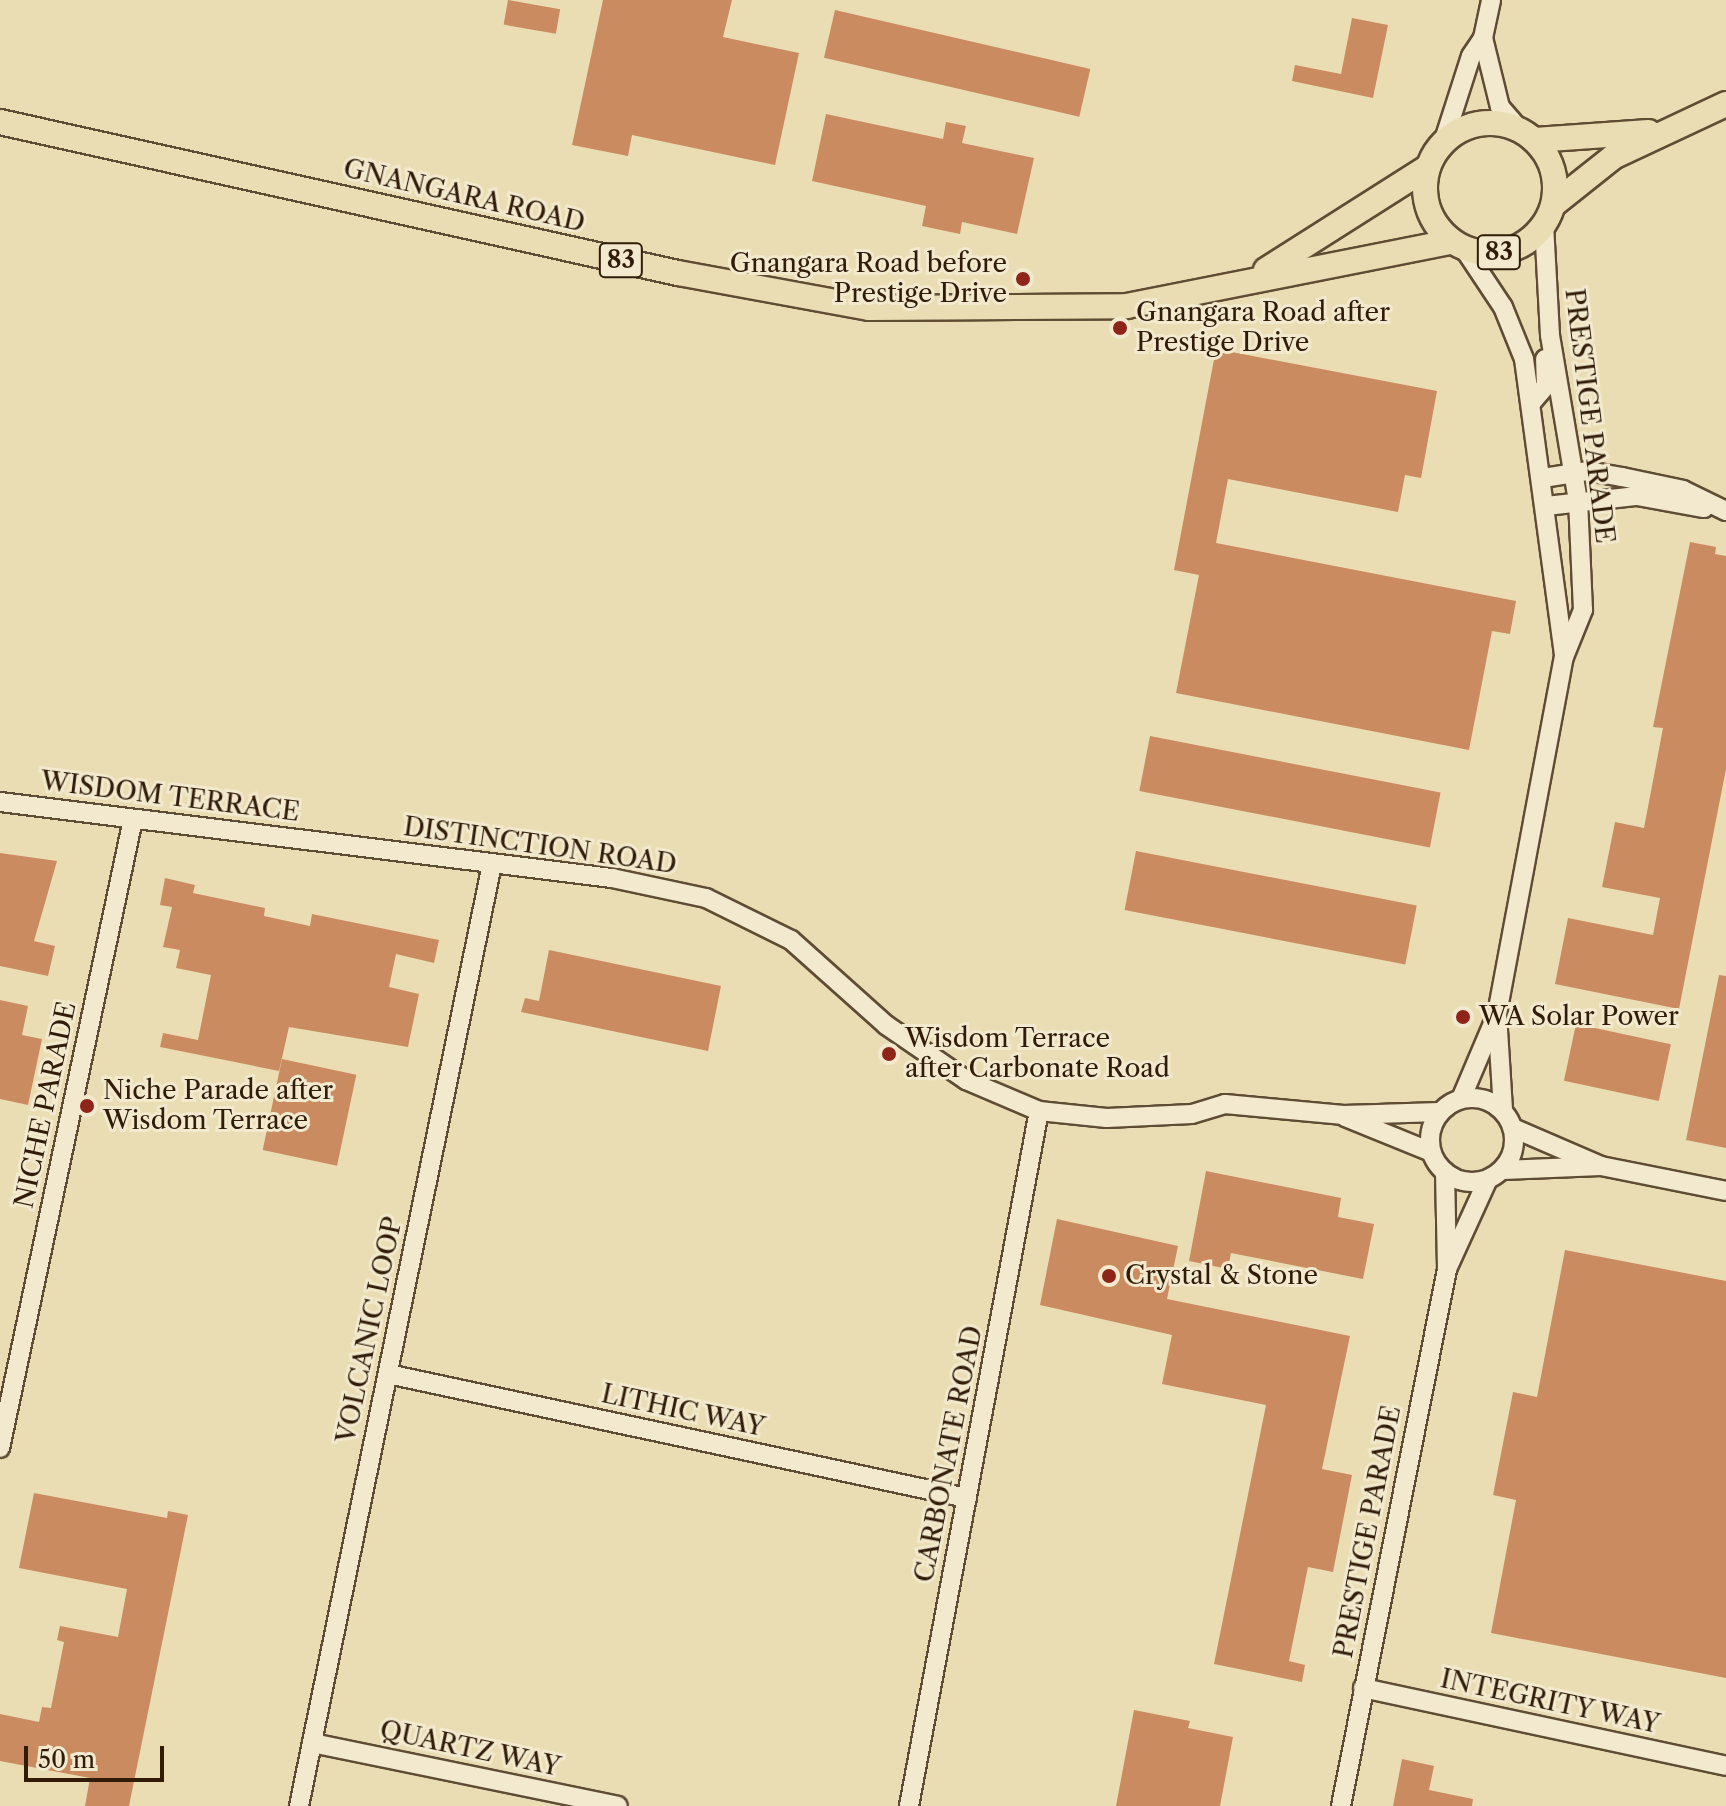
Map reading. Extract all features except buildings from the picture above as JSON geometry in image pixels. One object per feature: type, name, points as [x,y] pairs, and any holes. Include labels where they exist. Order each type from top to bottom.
[{"type":"main road","name":"GNANGARA ROAD","points":[[0,122],[678,273],[869,308],[1127,306],[1251,280],[1457,244],[1478,253],[1507,252],[1528,242],[1549,215],[1613,157],[1659,132],[1726,104]]},
{"type":"main road","name":"GNANGARA ROAD","points":[[1251,280],[1427,168],[1444,140],[1480,123],[1528,135],[1659,132]]},
{"type":"main road","points":[[1528,135],[1549,159],[1549,215]]},
{"type":"main road","name":"83","points":[[1427,168],[1424,195],[1433,221],[1457,244]]},
{"type":"street","points":[[1444,140],[1471,56],[1483,38],[1491,0]]},
{"type":"street","points":[[1483,38],[1500,107],[1528,135]]},
{"type":"street","name":"PRESTIGE PARADE","points":[[1461,1099],[1497,1014],[1564,657],[1583,610],[1578,501],[1549,320],[1549,215]]},
{"type":"street","name":"PRESTIGE PARADE","points":[[1457,244],[1503,307],[1524,359],[1543,478],[1564,657]]},
{"type":"street","points":[[1531,403],[1546,386],[1549,320]]},
{"type":"street","points":[[1543,478],[1588,471],[1683,490],[1726,511]]},
{"type":"street","points":[[1546,506],[1637,496],[1726,511]]},
{"type":"street","name":"WISDOM TERRACE","points":[[0,802],[334,843]]},
{"type":"street","name":"NICHE PARADE","points":[[0,1448],[133,819]]},
{"type":"street","name":"DISTINCTION ROAD","points":[[334,843],[612,878],[706,898],[791,940],[886,1025],[966,1080],[1039,1111],[1107,1118],[1251,1104],[1343,1115],[1440,1112]]},
{"type":"street","name":"VOLCANIC LOOP","points":[[299,1806],[492,864]]},
{"type":"street","name":"PRESTIGE PARADE","points":[[1497,1014],[1503,1110]]},
{"type":"street","points":[[1495,1174],[1514,1150],[1513,1128],[1503,1110],[1476,1097],[1461,1099],[1440,1112],[1429,1138],[1431,1152],[1445,1172],[1465,1182],[1495,1174],[1601,1166]]},
{"type":"street","name":"CARBONATE ROAD","points":[[909,1806],[1039,1111]]},
{"type":"street","name":"DISTINCTION ROAD","points":[[1343,1115],[1386,1138],[1431,1152]]},
{"type":"street","points":[[1513,1128],[1601,1166],[1726,1191]]},
{"type":"street","name":"PRESTIGE PARADE","points":[[1341,1806],[1447,1269],[1445,1172]]},
{"type":"street","name":"PRESTIGE PARADE","points":[[1447,1269],[1495,1174]]},
{"type":"street","name":"LITHIC WAY","points":[[388,1374],[967,1498]]},
{"type":"street","name":"INTEGRITY WAY","points":[[1363,1688],[1726,1766]]},
{"type":"street","name":"QUARTZ WAY","points":[[312,1743],[618,1806]]},
{"type":"place","name":"Gnangara Road before Prestige Drive","points":[[1023,279]]},
{"type":"place","name":"Gnangara Road after Prestige Drive","points":[[1120,328]]},
{"type":"place","name":"WA Solar Power","points":[[1463,1017]]},
{"type":"place","name":"Wisdom Terrace after Carbonate Road","points":[[889,1054]]},
{"type":"place","name":"Niche Parade after Wisdom Terrace","points":[[87,1106]]},
{"type":"place","name":"Crystal & Stone","points":[[1109,1276]]}]
